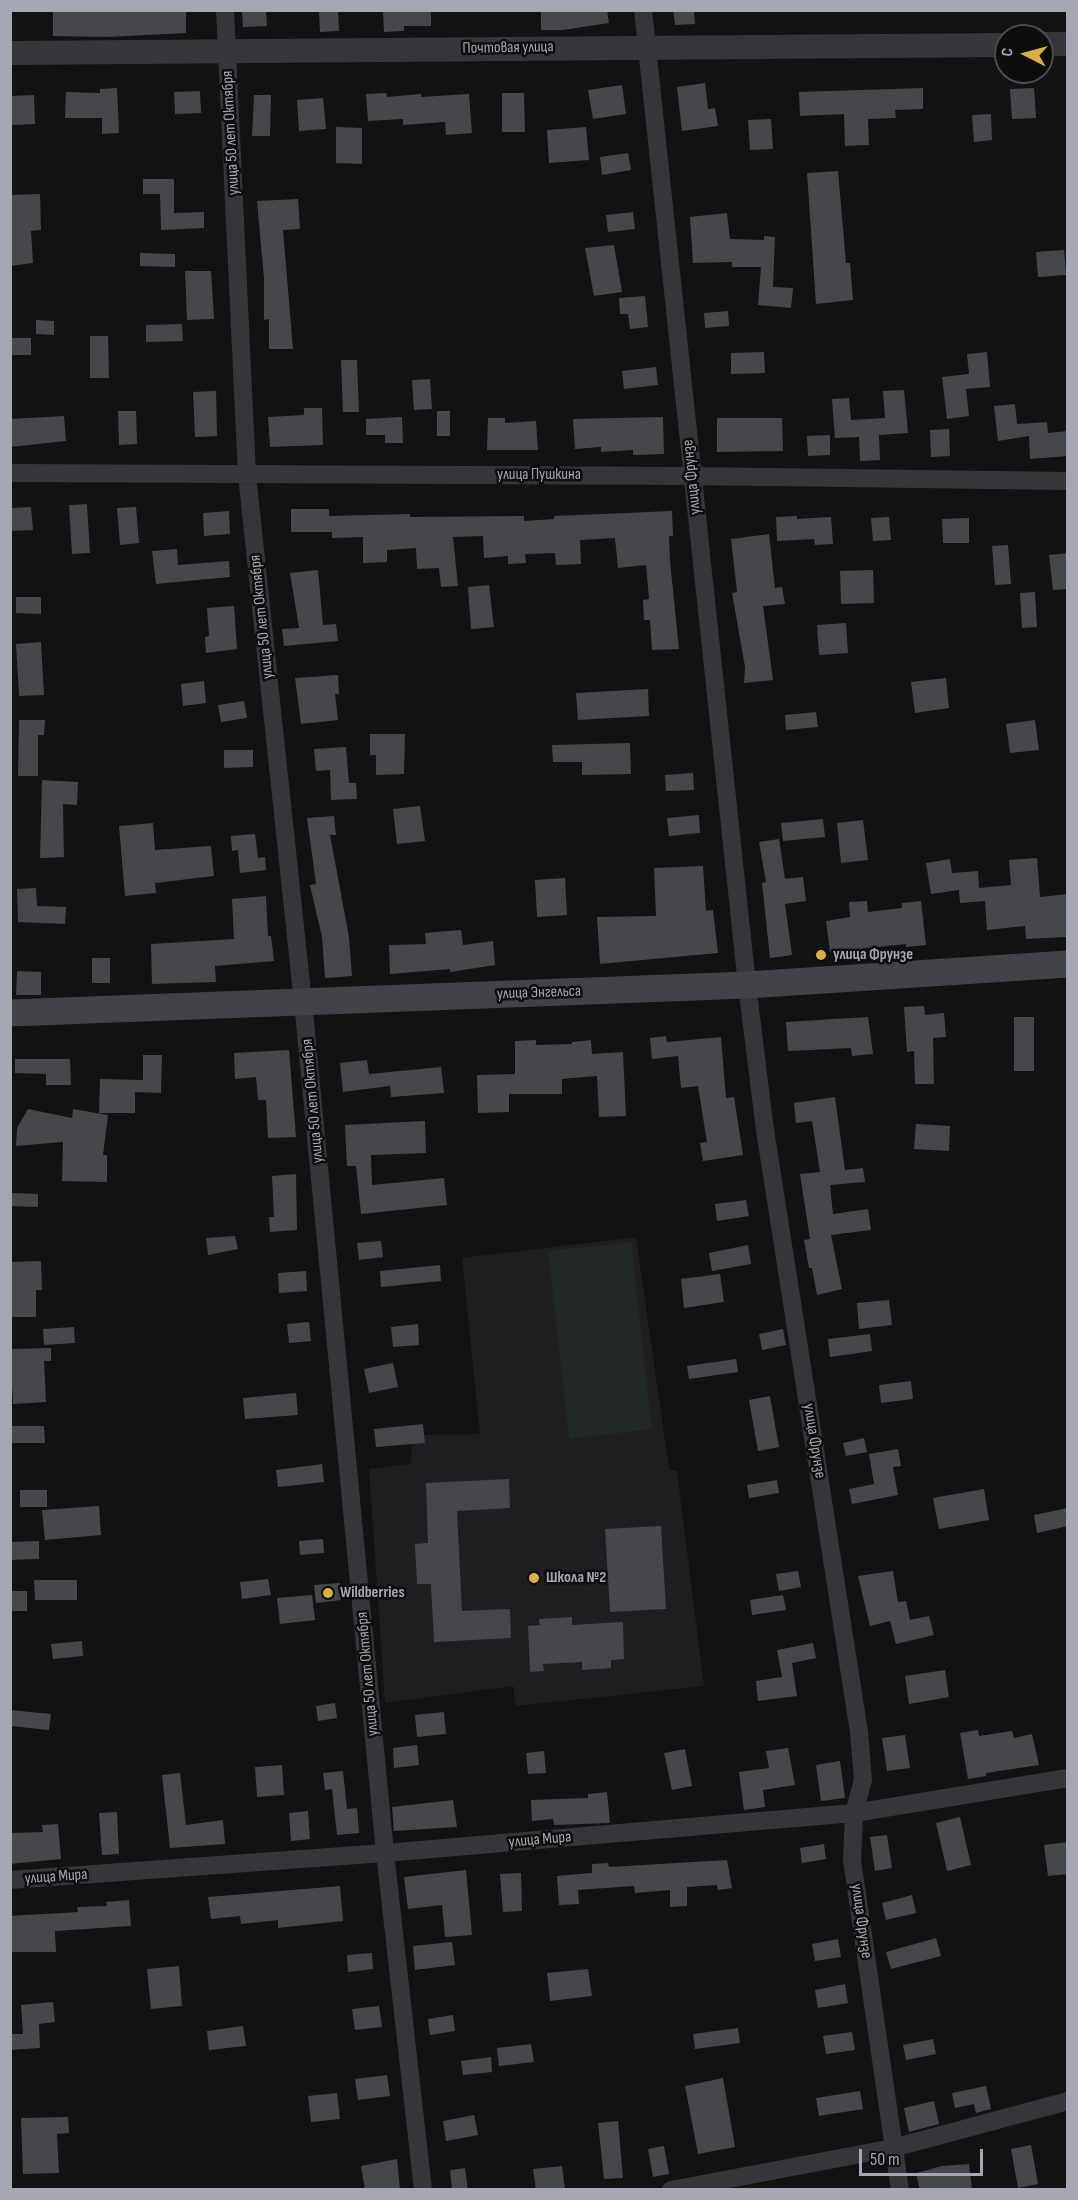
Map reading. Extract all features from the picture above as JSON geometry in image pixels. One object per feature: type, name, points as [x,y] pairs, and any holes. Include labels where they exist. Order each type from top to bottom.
[{"type":"main road","name":"улица Энгельса","points":[[10,1013],[747,985],[1068,964]]},
{"type":"street","name":"улица 50 лет Октября","points":[[225,10],[247,475],[303,1002],[385,1853],[423,2190]]},
{"type":"street","name":"улица Фрунзе","points":[[643,10],[747,985],[765,1130],[859,1732],[863,1780],[854,1813],[852,1860],[900,2190]]},
{"type":"street","name":"Почтовая улица","points":[[10,53],[646,46],[994,45]]},
{"type":"street","name":"улица Пушкина","points":[[10,473],[692,476],[1068,481]]},
{"type":"street","name":"улица Мира","points":[[10,1880],[385,1853],[854,1813],[1068,1778]]},
{"type":"street","points":[[671,2190],[893,2148],[1068,2101]]},
{"type":"shaded area","name":"Школа №2","points":[[636,1237],[669,1469],[677,1471],[704,1686],[516,1706],[513,1686],[385,1703],[369,1469],[411,1464],[412,1435],[480,1434],[462,1258]]},
{"type":"shaded area","points":[[631,1242],[652,1429],[569,1439],[548,1251]]},
{"type":"building","points":[[53,10],[186,10],[186,33],[107,37],[53,36]]},
{"type":"building","points":[[242,10],[266,10],[267,26],[243,27]]},
{"type":"building","points":[[319,10],[338,10],[339,31],[320,32]]},
{"type":"building","points":[[383,10],[431,10],[431,26],[404,26],[404,31],[384,32]]},
{"type":"building","points":[[541,10],[607,10],[609,23],[563,30],[541,30]]},
{"type":"building","points":[[673,10],[694,10],[695,24],[675,25]]},
{"type":"building","points":[[705,83],[708,109],[715,108],[718,126],[682,131],[677,87]]},
{"type":"building","points":[[622,85],[626,114],[593,119],[588,90]]},
{"type":"building","points":[[117,88],[119,133],[102,134],[102,118],[65,118],[66,92],[100,93],[100,89]]},
{"type":"building","points":[[923,88],[923,109],[895,110],[896,118],[868,119],[869,145],[845,146],[844,114],[800,116],[799,92]]},
{"type":"building","points":[[1034,88],[1036,118],[1012,119],[1010,89]]},
{"type":"building","points":[[200,91],[201,113],[175,114],[174,92]]},
{"type":"building","points":[[386,93],[387,97],[469,94],[472,133],[446,135],[445,122],[403,125],[403,119],[368,121],[366,94]]},
{"type":"building","points":[[502,93],[524,93],[525,132],[502,132]]},
{"type":"building","points":[[34,95],[35,124],[10,125],[10,96]]},
{"type":"building","points":[[254,95],[271,95],[270,136],[252,136]]},
{"type":"building","points":[[323,98],[326,129],[299,131],[297,100]]},
{"type":"building","points":[[991,114],[992,140],[974,142],[972,115]]},
{"type":"building","points":[[771,119],[773,149],[750,150],[748,120]]},
{"type":"building","points":[[336,127],[362,128],[362,164],[336,163]]},
{"type":"building","points":[[586,127],[589,160],[549,163],[547,130]]},
{"type":"building","points":[[628,153],[631,170],[602,175],[600,157]]},
{"type":"building","points":[[838,171],[846,263],[850,263],[853,300],[816,304],[807,173]]},
{"type":"building","points":[[143,179],[174,179],[174,213],[204,212],[204,228],[161,230],[160,194],[143,194]]},
{"type":"building","points":[[40,194],[41,230],[31,231],[33,263],[10,266],[10,195]]},
{"type":"building","points":[[298,199],[300,229],[283,230],[293,349],[269,349],[269,319],[264,320],[264,278],[257,201]]},
{"type":"building","points":[[633,212],[635,229],[608,232],[606,215]]},
{"type":"building","points":[[727,213],[730,239],[764,240],[764,236],[775,237],[773,287],[793,288],[791,308],[758,305],[761,267],[732,267],[732,262],[693,263],[690,217]]},
{"type":"building","points":[[614,245],[622,292],[594,296],[585,248]]},
{"type":"building","points":[[1064,250],[1066,275],[1038,277],[1036,252]]},
{"type":"building","points":[[140,253],[175,254],[175,267],[140,266]]},
{"type":"building","points":[[185,271],[211,271],[214,319],[187,320]]},
{"type":"building","points":[[645,296],[648,327],[630,329],[628,314],[620,314],[619,298]]},
{"type":"building","points":[[728,311],[729,326],[705,328],[704,313]]},
{"type":"building","points":[[36,320],[54,321],[54,335],[36,334]]},
{"type":"building","points":[[182,324],[183,341],[146,342],[146,325]]},
{"type":"building","points":[[90,336],[108,336],[109,378],[90,378]]},
{"type":"building","points":[[10,338],[31,338],[31,355],[10,355]]},
{"type":"building","points":[[764,352],[765,373],[731,374],[731,353]]},
{"type":"building","points":[[987,352],[990,387],[966,389],[969,416],[947,419],[942,377],[969,374],[967,354]]},
{"type":"building","points":[[341,360],[357,360],[359,412],[343,412]]},
{"type":"building","points":[[656,367],[658,385],[624,389],[622,371]]},
{"type":"building","points":[[430,379],[432,409],[414,410],[412,380]]},
{"type":"building","points":[[904,390],[908,433],[879,435],[880,460],[860,461],[859,437],[835,438],[832,399],[849,398],[851,420],[885,418],[883,391]]},
{"type":"building","points":[[216,391],[217,436],[195,437],[193,392]]},
{"type":"building","points":[[1015,404],[1017,424],[1047,422],[1048,433],[1068,431],[1068,456],[1030,459],[1029,436],[998,441],[994,406]]},
{"type":"building","points":[[304,408],[322,408],[323,445],[270,447],[268,417],[304,415]]},
{"type":"building","points":[[118,411],[136,411],[137,444],[119,445]]},
{"type":"building","points":[[437,411],[450,411],[450,436],[437,436]]},
{"type":"building","points":[[64,416],[66,441],[10,447],[10,419]]},
{"type":"building","points":[[402,417],[403,443],[385,443],[385,435],[366,435],[366,419]]},
{"type":"building","points":[[663,417],[664,454],[633,455],[633,450],[601,452],[601,447],[575,449],[573,419]]},
{"type":"building","points":[[488,418],[505,418],[505,423],[536,421],[538,450],[487,450]]},
{"type":"building","points":[[717,418],[782,418],[783,451],[717,452]]},
{"type":"building","points":[[949,429],[950,456],[931,457],[930,430]]},
{"type":"building","points":[[830,435],[830,455],[808,456],[807,436]]},
{"type":"building","points":[[87,504],[90,553],[72,554],[69,505]]},
{"type":"building","points":[[31,507],[33,530],[10,531],[10,508]]},
{"type":"building","points":[[136,507],[139,543],[120,545],[117,508]]},
{"type":"building","points":[[291,509],[329,509],[329,516],[410,514],[410,517],[524,516],[524,521],[554,519],[554,516],[672,511],[673,536],[669,536],[670,561],[679,649],[652,650],[650,620],[644,620],[643,600],[649,599],[646,565],[618,568],[615,538],[580,540],[581,564],[556,565],[555,553],[525,554],[526,563],[508,564],[508,556],[484,558],[483,536],[453,537],[458,586],[441,587],[439,568],[417,569],[416,548],[387,550],[387,562],[363,563],[363,537],[332,538],[332,532],[291,532]]},
{"type":"building","points":[[229,511],[230,534],[204,536],[203,513]]},
{"type":"building","points":[[797,516],[797,519],[831,517],[833,544],[815,545],[814,539],[777,541],[776,517]]},
{"type":"building","points":[[889,517],[891,540],[873,541],[871,518]]},
{"type":"building","points":[[969,518],[969,543],[943,543],[942,519]]},
{"type":"building","points":[[769,534],[775,588],[782,587],[785,604],[763,606],[773,680],[744,683],[745,667],[732,593],[737,592],[731,539]]},
{"type":"building","points":[[1008,545],[1011,584],[995,585],[992,546]]},
{"type":"building","points":[[177,549],[178,565],[229,561],[230,577],[156,584],[152,551]]},
{"type":"building","points":[[1068,553],[1068,589],[1053,590],[1049,555]]},
{"type":"building","points":[[318,570],[323,625],[336,624],[338,641],[284,646],[282,629],[299,628],[290,573]]},
{"type":"building","points":[[873,570],[874,603],[841,604],[840,571]]},
{"type":"building","points":[[489,585],[494,627],[471,629],[468,587]]},
{"type":"building","points":[[1035,592],[1037,627],[1022,628],[1020,593]]},
{"type":"building","points":[[16,597],[41,597],[41,614],[16,613]]},
{"type":"building","points":[[234,606],[237,649],[206,653],[205,637],[209,636],[207,608]]},
{"type":"building","points":[[846,623],[848,653],[819,655],[817,625]]},
{"type":"building","points":[[41,642],[44,695],[19,696],[16,644]]},
{"type":"building","points":[[338,675],[339,694],[335,694],[338,720],[301,724],[295,678]]},
{"type":"building","points":[[946,678],[949,708],[915,713],[911,682]]},
{"type":"building","points":[[204,681],[206,703],[183,706],[181,684]]},
{"type":"building","points":[[648,689],[649,716],[578,720],[576,693]]},
{"type":"building","points":[[244,701],[247,718],[221,722],[218,705]]},
{"type":"building","points":[[816,712],[818,727],[786,730],[785,715]]},
{"type":"building","points":[[19,720],[45,720],[44,735],[38,735],[38,776],[18,776]]},
{"type":"building","points":[[1035,720],[1039,750],[1010,753],[1006,724]]},
{"type":"building","points":[[370,734],[405,734],[404,774],[376,775],[376,755],[370,755]]},
{"type":"building","points":[[630,743],[631,774],[582,775],[582,762],[553,762],[552,745]]},
{"type":"building","points":[[346,747],[349,783],[356,783],[357,799],[331,800],[330,770],[316,771],[314,749]]},
{"type":"building","points":[[224,750],[253,750],[253,767],[224,768]]},
{"type":"building","points":[[693,773],[694,790],[666,791],[665,775]]},
{"type":"building","points":[[42,780],[78,782],[77,805],[63,804],[64,857],[40,858]]},
{"type":"building","points":[[420,806],[425,841],[397,844],[393,809]]},
{"type":"building","points":[[699,815],[700,833],[669,836],[667,818]]},
{"type":"building","points":[[334,816],[336,835],[330,835],[349,937],[352,976],[325,978],[322,937],[310,885],[316,884],[307,818]]},
{"type":"building","points":[[823,819],[825,837],[783,841],[781,823]]},
{"type":"building","points":[[863,820],[868,860],[841,863],[837,823]]},
{"type":"building","points":[[153,823],[155,850],[211,846],[214,876],[155,883],[156,893],[125,896],[119,826]]},
{"type":"building","points":[[255,834],[258,858],[265,857],[266,870],[240,873],[238,850],[232,851],[231,836]]},
{"type":"building","points":[[779,839],[785,879],[803,877],[806,901],[785,904],[792,955],[770,958],[762,883],[766,882],[759,842]]},
{"type":"building","points":[[1037,858],[1040,897],[1068,894],[1068,937],[1026,939],[1025,926],[987,930],[985,901],[960,903],[959,890],[931,894],[926,863],[950,859],[952,873],[978,871],[979,888],[1011,885],[1009,860]]},
{"type":"building","points":[[703,866],[706,911],[713,910],[718,953],[600,964],[597,917],[656,916],[654,868]]},
{"type":"building","points":[[565,878],[567,915],[537,917],[535,880]]},
{"type":"building","points":[[36,888],[37,906],[66,907],[65,924],[18,922],[17,889]]},
{"type":"building","points":[[266,896],[268,936],[271,936],[274,961],[215,966],[216,982],[152,984],[151,944],[234,939],[232,899]]},
{"type":"building","points":[[867,901],[868,912],[902,908],[902,903],[921,901],[926,945],[906,947],[906,944],[830,952],[826,921],[850,917],[849,902]]},
{"type":"building","points":[[461,930],[463,945],[493,941],[495,965],[450,972],[450,969],[390,974],[389,945],[426,944],[425,933]]},
{"type":"building","points":[[92,958],[110,958],[110,983],[92,983]]},
{"type":"building","points":[[17,971],[41,972],[41,995],[16,995]]},
{"type":"building","points":[[924,1006],[925,1015],[944,1013],[946,1037],[933,1038],[934,1084],[915,1084],[914,1051],[907,1052],[904,1007]]},
{"type":"building","points":[[868,1017],[873,1054],[852,1056],[851,1048],[788,1051],[786,1022]]},
{"type":"building","points":[[1014,1017],[1034,1017],[1034,1071],[1014,1071]]},
{"type":"building","points":[[666,1036],[667,1042],[721,1037],[726,1098],[734,1097],[743,1155],[703,1161],[700,1143],[707,1142],[698,1086],[681,1088],[678,1056],[652,1059],[650,1038]]},
{"type":"building","points":[[536,1040],[536,1045],[572,1044],[572,1042],[591,1040],[592,1054],[623,1052],[626,1116],[599,1117],[597,1076],[562,1079],[562,1094],[509,1094],[509,1112],[478,1113],[477,1075],[515,1074],[515,1041]]},
{"type":"building","points":[[289,1050],[296,1137],[268,1138],[266,1100],[258,1100],[256,1077],[235,1079],[234,1053]]},
{"type":"building","points":[[143,1055],[162,1055],[161,1093],[135,1092],[135,1113],[99,1113],[100,1079],[143,1080]]},
{"type":"building","points":[[15,1059],[70,1059],[71,1085],[46,1085],[46,1074],[15,1073]]},
{"type":"building","points":[[367,1060],[369,1074],[441,1067],[444,1093],[391,1097],[390,1086],[343,1092],[340,1063]]},
{"type":"building","points":[[835,1097],[845,1170],[863,1168],[865,1182],[830,1185],[833,1214],[868,1209],[871,1230],[831,1235],[842,1289],[817,1295],[804,1240],[810,1239],[800,1174],[820,1172],[812,1121],[796,1123],[794,1103]]},
{"type":"building","points":[[28,1109],[72,1118],[73,1109],[108,1115],[103,1155],[107,1155],[107,1182],[62,1181],[63,1142],[16,1146],[17,1128]]},
{"type":"building","points":[[425,1121],[426,1153],[371,1155],[372,1185],[444,1178],[447,1205],[361,1214],[356,1166],[347,1166],[345,1125]]},
{"type":"building","points":[[916,1124],[950,1126],[949,1151],[914,1149]]},
{"type":"building","points":[[296,1174],[297,1230],[270,1232],[269,1217],[274,1217],[272,1176]]},
{"type":"building","points":[[12,1193],[38,1194],[38,1207],[11,1206]]},
{"type":"building","points":[[746,1200],[749,1216],[717,1221],[715,1204]]},
{"type":"building","points":[[235,1236],[238,1249],[208,1255],[206,1238]]},
{"type":"building","points":[[381,1241],[383,1257],[359,1260],[357,1243]]},
{"type":"building","points":[[748,1245],[751,1264],[712,1271],[709,1253]]},
{"type":"building","points":[[41,1261],[42,1290],[36,1290],[36,1317],[10,1317],[10,1262]]},
{"type":"building","points":[[440,1265],[441,1281],[381,1287],[380,1271]]},
{"type":"building","points":[[306,1271],[307,1291],[279,1293],[278,1273]]},
{"type":"building","points":[[720,1274],[724,1302],[684,1308],[681,1279]]},
{"type":"building","points":[[889,1300],[892,1325],[859,1329],[857,1303]]},
{"type":"building","points":[[309,1322],[311,1341],[289,1343],[287,1324]]},
{"type":"building","points":[[418,1324],[419,1345],[393,1347],[391,1327]]},
{"type":"building","points":[[74,1327],[75,1343],[44,1345],[43,1329]]},
{"type":"building","points":[[783,1329],[786,1345],[762,1350],[759,1334]]},
{"type":"building","points":[[870,1334],[872,1351],[830,1357],[828,1339]]},
{"type":"building","points":[[51,1348],[51,1361],[44,1361],[46,1402],[13,1404],[10,1349]]},
{"type":"building","points":[[736,1359],[738,1372],[689,1379],[687,1366]]},
{"type":"building","points":[[393,1363],[398,1387],[369,1393],[364,1369]]},
{"type":"building","points":[[911,1381],[913,1399],[881,1403],[879,1385]]},
{"type":"building","points":[[296,1393],[298,1415],[245,1419],[243,1398]]},
{"type":"building","points":[[770,1396],[779,1447],[758,1451],[749,1400]]},
{"type":"building","points":[[423,1424],[425,1443],[376,1447],[374,1429]]},
{"type":"building","points":[[10,1426],[44,1426],[45,1443],[10,1443]]},
{"type":"building","points":[[864,1438],[867,1452],[846,1456],[843,1443]]},
{"type":"building","points":[[898,1449],[901,1466],[893,1467],[898,1495],[852,1504],[849,1489],[874,1484],[869,1454]]},
{"type":"building","points":[[322,1464],[324,1482],[278,1487],[276,1470]]},
{"type":"building","points":[[509,1479],[510,1508],[457,1511],[462,1611],[510,1609],[511,1638],[434,1642],[431,1584],[417,1584],[415,1544],[428,1543],[426,1483]]},
{"type":"building","points":[[777,1480],[779,1493],[749,1498],[747,1485]]},
{"type":"building","points":[[984,1489],[989,1520],[939,1529],[933,1498]]},
{"type":"building","points":[[20,1490],[47,1490],[47,1507],[20,1507]]},
{"type":"building","points":[[99,1506],[101,1535],[45,1540],[42,1510]]},
{"type":"building","points":[[1068,1508],[1068,1526],[1037,1533],[1034,1515]]},
{"type":"building","points":[[661,1526],[666,1609],[610,1612],[605,1529]]},
{"type":"building","points":[[323,1539],[324,1553],[300,1555],[299,1541]]},
{"type":"building","points":[[39,1541],[39,1559],[10,1560],[10,1542]]},
{"type":"building","points":[[798,1571],[801,1587],[779,1591],[776,1574]]},
{"type":"building","points":[[893,1571],[898,1602],[906,1601],[910,1620],[929,1616],[934,1635],[896,1644],[890,1621],[870,1626],[858,1576]]},
{"type":"building","points":[[268,1579],[271,1595],[242,1599],[240,1582]]},
{"type":"building","points":[[34,1580],[77,1580],[77,1600],[35,1600]]},
{"type":"building","name":"Wildberries","points":[[340,1583],[341,1600],[316,1603],[314,1585]]},
{"type":"building","points":[[10,1591],[27,1591],[27,1611],[10,1611]]},
{"type":"building","points":[[312,1595],[315,1620],[280,1624],[277,1598]]},
{"type":"building","points":[[783,1595],[786,1610],[752,1615],[750,1600]]},
{"type":"building","points":[[572,1617],[572,1625],[623,1622],[624,1659],[611,1660],[611,1668],[582,1670],[582,1662],[543,1664],[544,1671],[530,1672],[528,1626],[540,1625],[539,1619]]},
{"type":"building","points":[[82,1641],[83,1656],[53,1659],[51,1644]]},
{"type":"building","points":[[813,1643],[816,1658],[792,1663],[797,1696],[758,1701],[756,1681],[782,1677],[777,1650]]},
{"type":"building","points":[[945,1670],[949,1697],[909,1704],[905,1676]]},
{"type":"building","points":[[335,1703],[337,1718],[318,1721],[316,1706]]},
{"type":"building","points":[[10,1710],[51,1714],[49,1730],[10,1726]]},
{"type":"building","points":[[444,1712],[446,1734],[417,1737],[415,1715]]},
{"type":"building","points":[[978,1730],[979,1736],[1012,1731],[1014,1738],[1032,1734],[1039,1765],[986,1773],[986,1776],[968,1779],[960,1733]]},
{"type":"building","points":[[905,1735],[910,1768],[887,1771],[882,1738]]},
{"type":"building","points":[[417,1745],[419,1765],[394,1768],[393,1748]]},
{"type":"building","points":[[788,1748],[795,1785],[763,1790],[765,1807],[744,1810],[739,1772],[769,1768],[766,1751]]},
{"type":"building","points":[[685,1749],[692,1786],[672,1790],[664,1753]]},
{"type":"building","points":[[544,1751],[546,1773],[528,1774],[526,1753]]},
{"type":"building","points":[[840,1761],[845,1798],[821,1801],[816,1765]]},
{"type":"building","points":[[282,1765],[284,1795],[257,1797],[255,1767]]},
{"type":"building","points":[[343,1771],[347,1809],[357,1808],[359,1833],[337,1835],[332,1789],[325,1790],[323,1773]]},
{"type":"building","points":[[180,1773],[186,1825],[223,1820],[225,1844],[170,1848],[162,1775]]},
{"type":"building","points":[[607,1792],[610,1823],[554,1825],[553,1819],[532,1821],[531,1800],[588,1798],[588,1794]]},
{"type":"building","points":[[453,1800],[457,1827],[394,1831],[392,1807]]},
{"type":"building","points":[[308,1811],[310,1839],[291,1841],[289,1813]]},
{"type":"building","points":[[117,1812],[119,1854],[102,1855],[99,1813]]},
{"type":"building","points":[[960,1817],[971,1865],[947,1871],[936,1823]]},
{"type":"building","points":[[58,1824],[61,1859],[10,1864],[10,1833],[43,1832],[42,1825]]},
{"type":"building","points":[[887,1835],[892,1868],[875,1871],[870,1837]]},
{"type":"building","points":[[1068,1842],[1068,1874],[1048,1876],[1044,1845]]},
{"type":"building","points":[[824,1844],[826,1859],[802,1863],[800,1848]]},
{"type":"building","points":[[727,1860],[732,1888],[718,1890],[717,1885],[687,1887],[687,1906],[670,1907],[670,1890],[635,1893],[634,1886],[578,1890],[579,1904],[559,1905],[557,1876],[592,1873],[592,1864],[608,1863],[609,1867]]},
{"type":"building","points":[[466,1870],[472,1935],[445,1937],[442,1905],[408,1909],[404,1877]]},
{"type":"building","points":[[521,1873],[522,1911],[503,1912],[500,1874]]},
{"type":"building","points":[[340,1886],[343,1921],[278,1928],[278,1920],[241,1924],[240,1916],[211,1919],[208,1897]]},
{"type":"building","points":[[912,1895],[916,1913],[886,1920],[882,1903]]},
{"type":"building","points":[[129,1900],[131,1926],[55,1931],[56,1952],[10,1952],[10,1916],[78,1912],[77,1907],[107,1906],[106,1902]]},
{"type":"building","points":[[936,1938],[941,1956],[891,1969],[886,1952]]},
{"type":"building","points":[[838,1939],[841,1957],[815,1961],[812,1944]]},
{"type":"building","points":[[452,1942],[455,1965],[415,1970],[413,1946]]},
{"type":"building","points":[[372,1953],[373,1969],[348,1972],[347,1955]]},
{"type":"building","points":[[179,1966],[182,2006],[151,2009],[147,1969]]},
{"type":"building","points":[[588,1969],[592,1996],[550,2001],[547,1973]]},
{"type":"building","points":[[845,1984],[848,2003],[818,2008],[815,1990]]},
{"type":"building","points":[[53,2002],[55,2022],[39,2024],[40,2048],[10,2050],[10,2034],[23,2034],[21,2005]]},
{"type":"building","points":[[379,2006],[382,2027],[355,2030],[352,2009]]},
{"type":"building","points":[[453,2015],[455,2031],[430,2035],[428,2019]]},
{"type":"building","points":[[243,2026],[246,2046],[209,2050],[207,2031]]},
{"type":"building","points":[[738,2028],[740,2043],[695,2049],[693,2034]]},
{"type":"building","points":[[852,2032],[855,2050],[826,2054],[823,2036]]},
{"type":"building","points":[[933,2039],[936,2054],[906,2060],[903,2045]]},
{"type":"building","points":[[531,2044],[534,2062],[499,2066],[497,2048]]},
{"type":"building","points":[[491,2057],[492,2072],[463,2075],[461,2061]]},
{"type":"building","points":[[387,2075],[390,2096],[358,2100],[355,2079]]},
{"type":"building","points":[[723,2078],[735,2147],[698,2154],[685,2086]]},
{"type":"building","points":[[986,2086],[991,2109],[976,2113],[974,2104],[955,2108],[952,2093]]},
{"type":"building","points":[[860,2091],[863,2109],[819,2116],[816,2098]]},
{"type":"building","points":[[337,2093],[340,2119],[311,2122],[308,2096]]},
{"type":"building","points":[[934,2101],[939,2124],[909,2132],[904,2108]]},
{"type":"building","points":[[474,2115],[478,2135],[446,2141],[443,2121]]},
{"type":"building","points":[[68,2117],[69,2133],[57,2134],[59,2173],[23,2174],[21,2118]]},
{"type":"building","points":[[618,2121],[623,2178],[604,2179],[598,2123]]},
{"type":"building","points":[[1031,2145],[1038,2184],[1018,2188],[1011,2149]]},
{"type":"building","points":[[664,2146],[669,2174],[653,2177],[648,2149]]},
{"type":"building","points":[[397,2159],[400,2190],[365,2190],[361,2166]]},
{"type":"building","points":[[969,2164],[972,2190],[920,2190],[916,2173],[942,2166]]},
{"type":"building","points":[[562,2166],[565,2190],[536,2190],[533,2169]]},
{"type":"building","points":[[465,2168],[468,2190],[452,2190],[450,2170]]},
{"type":"place","name":"улица Фрунзе","points":[[821,955]]},
{"type":"place","name":"Школа №2","points":[[534,1578]]},
{"type":"place","name":"Wildberries","points":[[328,1593]]}]
